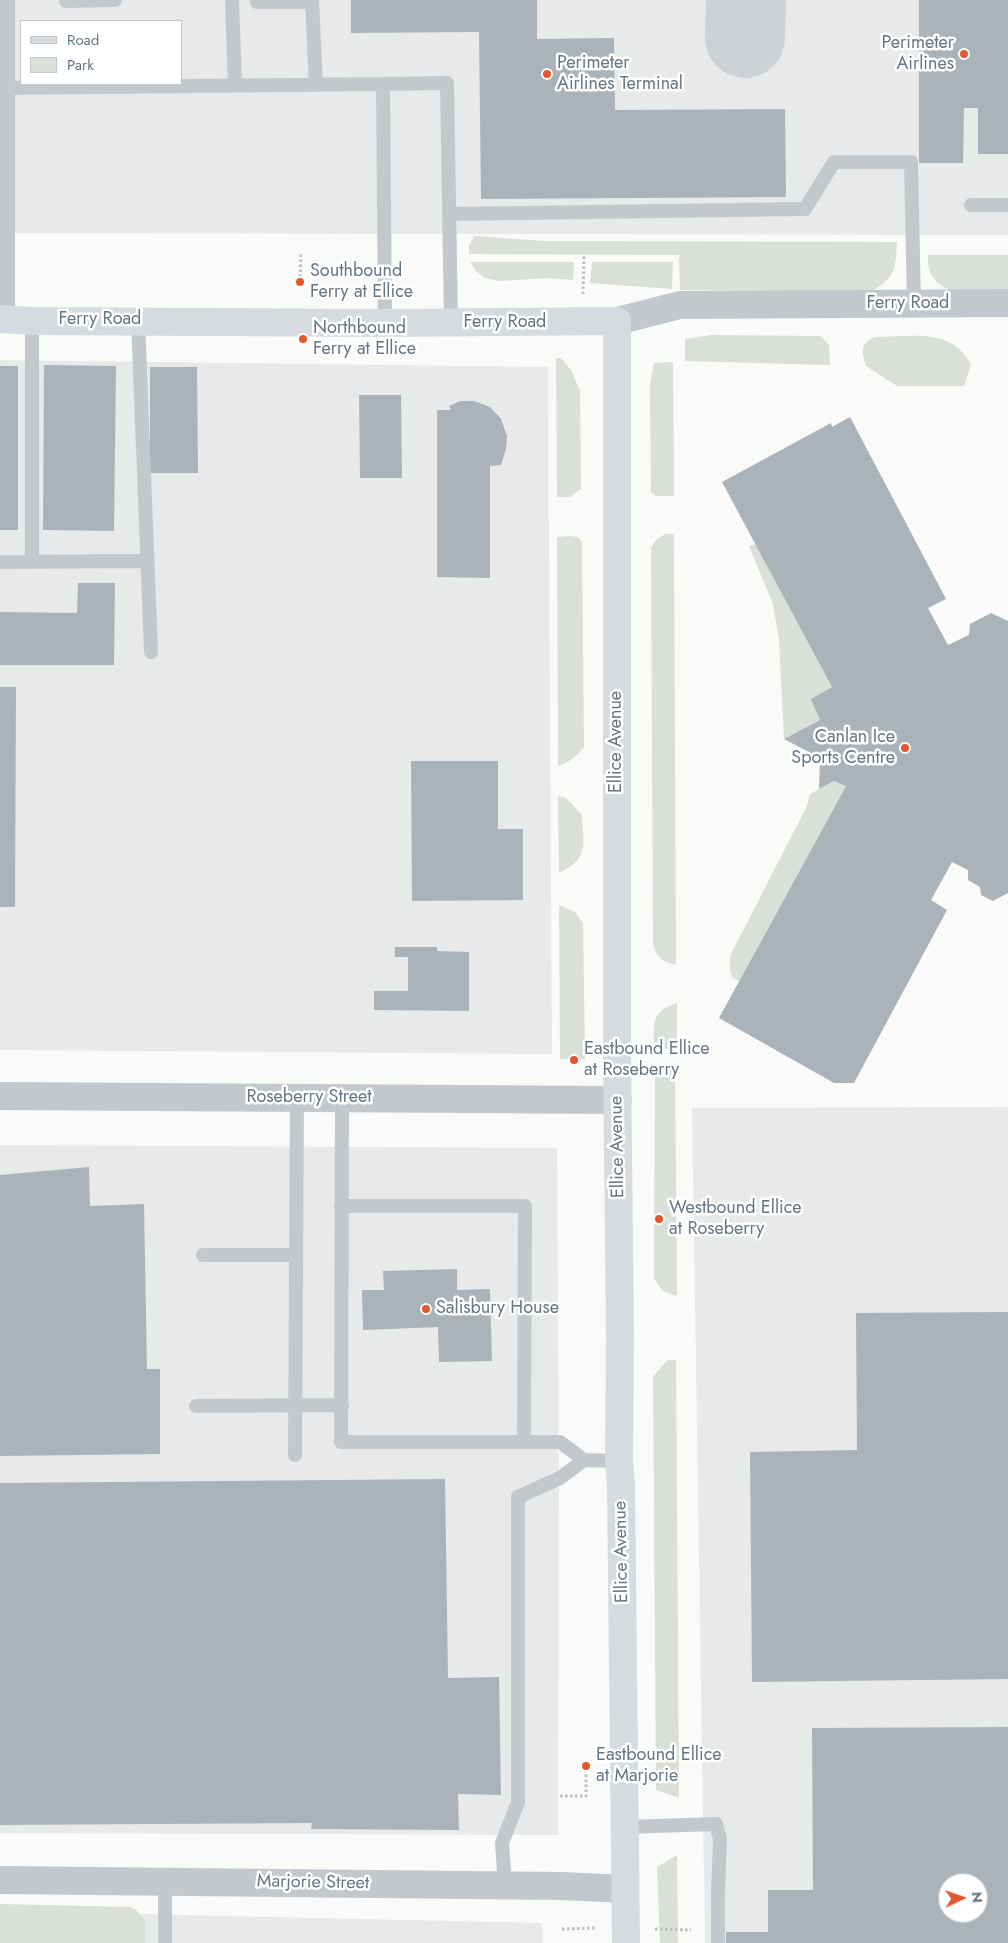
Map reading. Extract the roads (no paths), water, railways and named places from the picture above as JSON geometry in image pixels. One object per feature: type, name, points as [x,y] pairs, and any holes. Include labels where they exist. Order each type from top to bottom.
[{"type":"main road","name":"Ferry Road","points":[[0,319],[32,321],[138,320],[385,323],[617,321]]},
{"type":"main road","name":"Ellice Avenue","points":[[617,321],[620,1334],[618,1461],[621,1485],[626,1943]]},
{"type":"street","points":[[0,319],[1,0]]},
{"type":"street","name":"Ferry Road","points":[[617,321],[680,305],[1008,303]]},
{"type":"street","name":"Roseberry Street","points":[[0,1096],[618,1100]]},
{"type":"street","name":"Marjorie Street","points":[[0,1880],[505,1885],[625,1890]]},
{"type":"lane","points":[[66,1],[115,0]]},
{"type":"lane","points":[[232,0],[235,86]]},
{"type":"lane","points":[[257,0],[257,2],[312,1],[316,85]]},
{"type":"lane","points":[[1,88],[447,83],[451,322]]},
{"type":"lane","points":[[383,84],[385,323]]},
{"type":"lane","points":[[449,214],[805,209],[834,162],[911,162],[914,304]]},
{"type":"lane","points":[[971,205],[1008,205]]},
{"type":"lane","points":[[138,320],[151,652]]},
{"type":"lane","points":[[32,321],[32,561]]},
{"type":"lane","points":[[0,562],[147,561]]},
{"type":"lane","points":[[295,1455],[297,1098]]},
{"type":"lane","points":[[342,1098],[341,1442],[560,1442],[584,1460],[618,1461]]},
{"type":"lane","points":[[341,1206],[525,1206],[524,1442]]},
{"type":"lane","points":[[203,1255],[296,1255]]},
{"type":"lane","points":[[196,1406],[342,1405]]},
{"type":"lane","points":[[505,1885],[502,1843],[518,1802],[518,1497],[560,1478],[584,1460]]},
{"type":"lane","points":[[625,1827],[716,1824],[720,1839],[718,1943]]},
{"type":"lane","points":[[165,1882],[165,1943]]},
{"type":"place","name":"Perimeter Airlines","points":[[964,54]]},
{"type":"place","name":"Perimeter Airlines Terminal","points":[[547,74]]},
{"type":"place","name":"Southbound Ferry at Ellice","points":[[300,282]]},
{"type":"place","name":"Northbound Ferry at Ellice","points":[[303,339]]},
{"type":"place","name":"Canlan Ice Sports Centre","points":[[905,748]]},
{"type":"place","name":"Eastbound Ellice at Roseberry","points":[[574,1060]]},
{"type":"place","name":"Westbound Ellice at Roseberry","points":[[659,1219]]},
{"type":"place","name":"Salisbury House","points":[[426,1309]]},
{"type":"place","name":"Eastbound Ellice at Marjorie","points":[[586,1766]]}]
